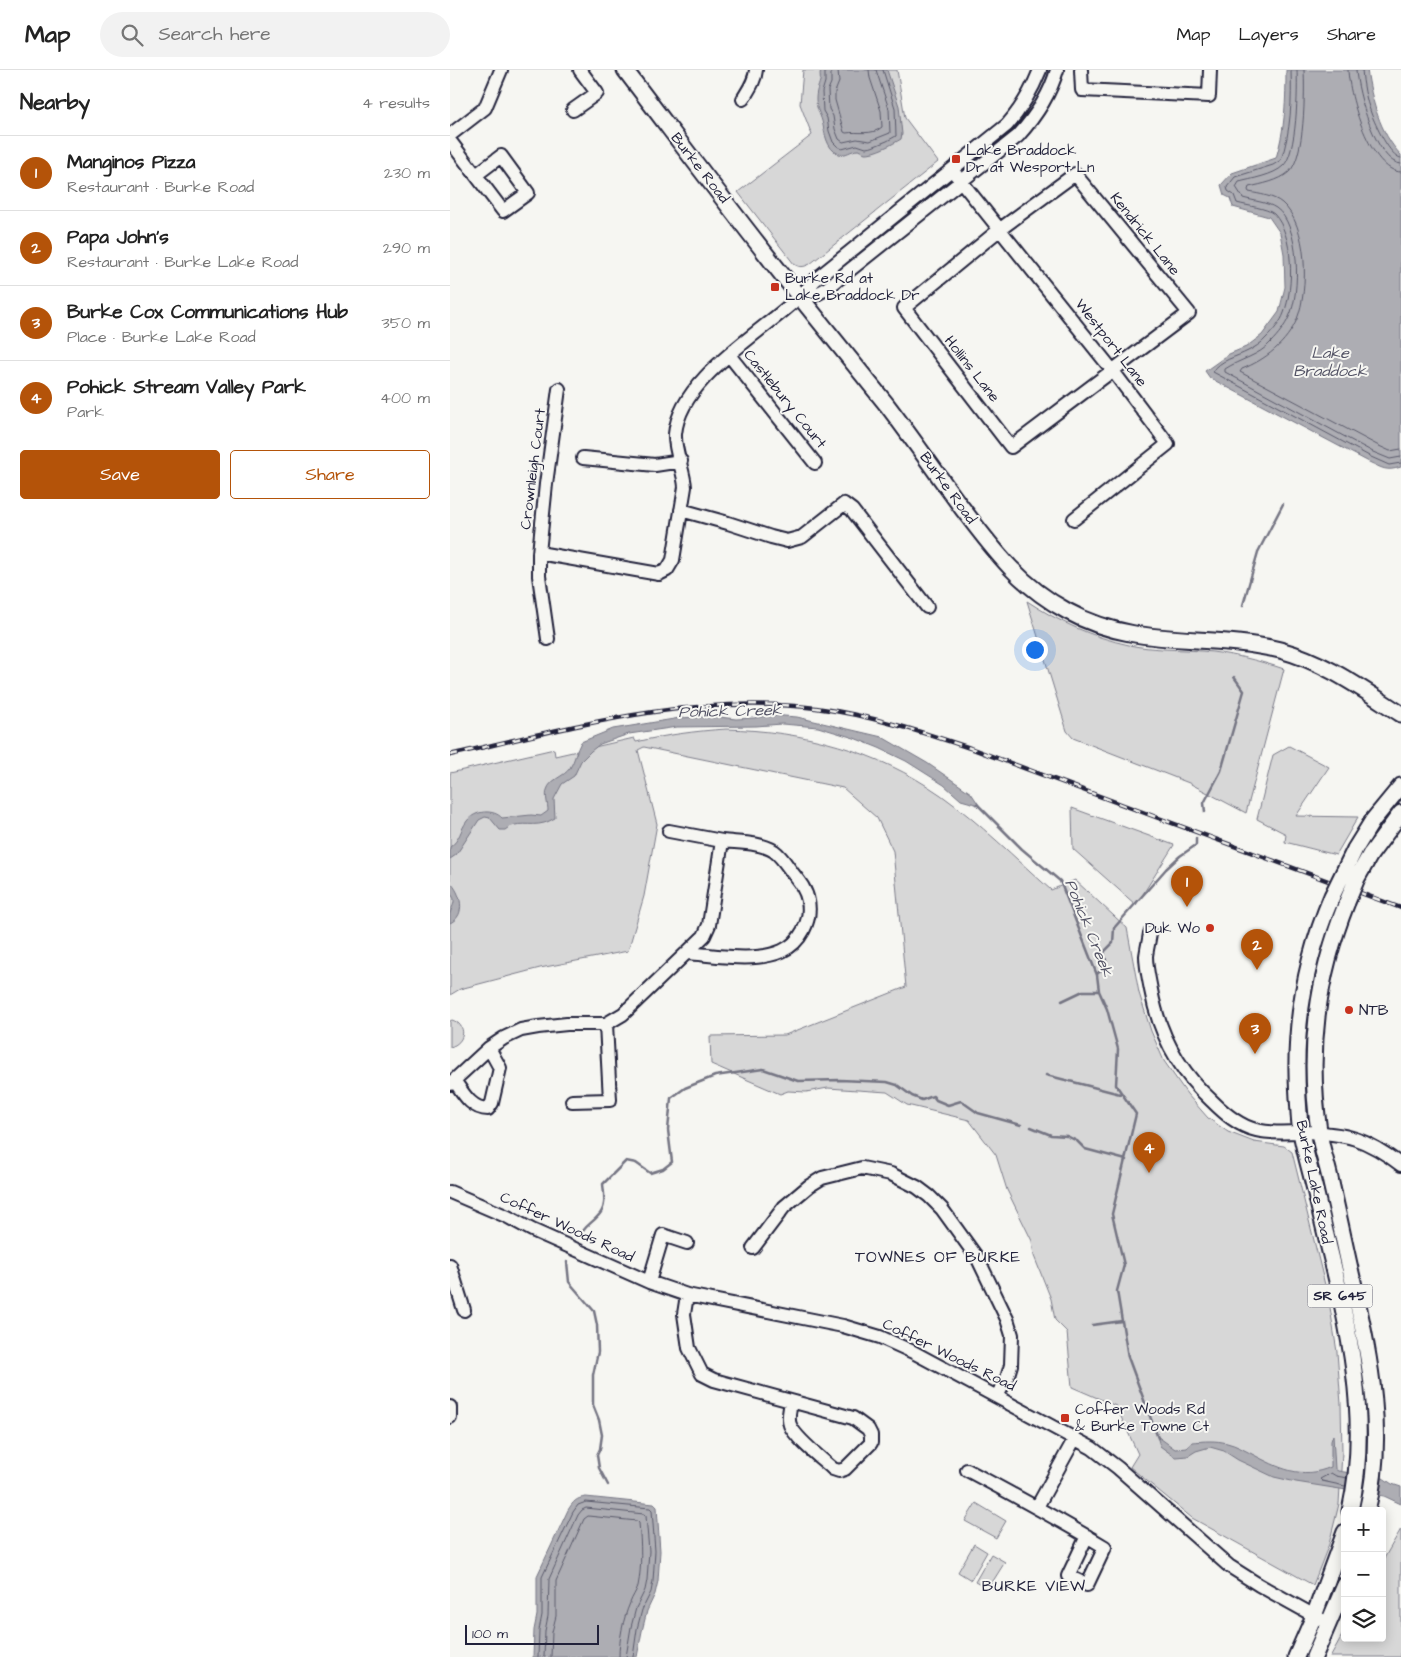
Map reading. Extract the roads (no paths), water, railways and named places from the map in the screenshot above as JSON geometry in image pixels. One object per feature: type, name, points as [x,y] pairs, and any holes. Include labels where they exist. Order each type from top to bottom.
[{"type":"main road","name":"Burke Road","points":[[625,70],[800,297],[906,430],[997,554],[1017,576],[1045,598],[1084,620],[1124,633],[1156,638],[1253,645],[1302,656],[1341,675],[1401,714]]},
{"type":"main road","name":"Burke Lake Road","points":[[1351,1505],[1356,1462],[1358,1402],[1346,1319],[1301,1132],[1296,1068],[1298,1020],[1312,949],[1332,896],[1355,848],[1373,820],[1401,786]]},
{"type":"main road","name":"Burke Lake Road","points":[[1368,1507],[1374,1465],[1375,1410],[1369,1358],[1319,1133],[1314,1068],[1316,1020],[1325,966],[1347,902],[1357,878],[1370,855],[1401,813]]},
{"type":"main road","points":[[1296,1657],[1314,1616],[1341,1543]]},
{"type":"main road","points":[[1314,1657],[1341,1595]]},
{"type":"street","points":[[450,135],[485,108],[500,70]]},
{"type":"street","points":[[573,110],[597,93],[580,70]]},
{"type":"street","points":[[743,99],[754,82],[756,70]]},
{"type":"street","points":[[539,553],[659,574],[667,570],[673,560],[685,487],[675,437],[682,410],[708,374],[800,297],[815,280],[994,136],[1018,112],[1034,86],[1040,70]]},
{"type":"street","points":[[800,297],[815,295],[826,289],[1004,148],[1031,122],[1048,92],[1057,70]]},
{"type":"street","points":[[1081,70],[1082,90],[1209,96],[1210,70]]},
{"type":"street","points":[[450,141],[476,174]]},
{"type":"street","name":"Westport Lane","points":[[952,170],[1113,371],[1168,444],[1074,519]]},
{"type":"street","name":"Kendrick Lane","points":[[999,230],[1075,174],[1189,313],[1113,371]]},
{"type":"street","name":"Hollins Lane","points":[[999,230],[904,308],[1011,447],[1113,371]]},
{"type":"street","name":"Castlebury Court","points":[[729,355],[815,463]]},
{"type":"street","name":"Crownleigh Court","points":[[548,639],[539,576],[539,553],[559,389]]},
{"type":"street","points":[[583,458],[655,465],[680,461]]},
{"type":"street","points":[[681,510],[787,541],[802,537],[844,504],[852,510],[927,607]]},
{"type":"street","points":[[669,831],[722,841],[765,846],[775,851],[783,859],[803,888],[808,901],[808,916],[804,929],[794,943],[782,951],[754,957],[687,954]]},
{"type":"street","points":[[489,1048],[500,1068],[492,1103],[488,1109],[480,1109],[472,1105],[452,1082],[489,1048],[513,1033],[529,1028],[566,1024],[606,1024],[624,1014],[704,936],[709,925],[722,841]]},
{"type":"street","points":[[1150,933],[1146,955],[1147,968],[1153,1003],[1166,1042],[1188,1076],[1225,1114],[1247,1127],[1270,1133],[1319,1133],[1359,1139],[1391,1157],[1401,1165]]},
{"type":"street","points":[[572,1101],[610,1100],[606,1024]]},
{"type":"street","points":[[753,1248],[784,1207],[809,1186],[822,1178],[851,1169],[862,1168],[891,1174],[917,1186],[942,1209],[978,1258],[1007,1319],[1012,1335],[1011,1365],[1007,1378],[996,1396]]},
{"type":"street","name":"Coffer Woods Road","points":[[450,1192],[649,1282],[687,1295],[822,1321],[862,1331],[888,1340],[913,1352],[1092,1448],[1118,1468],[1229,1566],[1329,1624]]},
{"type":"street","points":[[649,1282],[663,1235],[687,1243]]},
{"type":"street","points":[[450,1265],[464,1310]]},
{"type":"street","points":[[687,1295],[684,1314],[688,1348],[702,1374],[714,1380],[853,1418],[868,1428],[872,1435],[871,1443],[845,1469],[839,1471],[833,1469],[794,1433],[788,1415],[792,1402]]},
{"type":"street","points":[[450,1406],[450,1417]]},
{"type":"street","points":[[1037,1507],[1075,1438]]},
{"type":"street","points":[[968,1470],[1087,1536]]},
{"type":"water","points":[[821,70],[887,70],[899,106],[901,139],[869,153],[860,150],[846,154],[835,152],[827,140],[816,103]]},
{"type":"water","name":"Lake Braddock","points":[[1286,70],[1367,70],[1371,93],[1382,126],[1393,146],[1401,155],[1401,467],[1384,469],[1369,462],[1210,378],[1205,371],[1229,354],[1246,347],[1262,335],[1279,312],[1285,287],[1284,254],[1280,233],[1269,217],[1233,207],[1230,198],[1224,195],[1221,185],[1232,173],[1276,158],[1284,114]]},
{"type":"water","points":[[771,715],[797,717],[882,737],[927,763],[971,793],[979,805],[961,800],[944,785],[906,761],[854,738],[818,727],[782,724],[677,727],[629,734],[600,744],[581,761],[574,776],[562,784],[554,799],[555,818],[544,823],[518,824],[505,830],[500,830],[490,818],[485,817],[479,820],[456,855],[450,859],[450,847],[456,841],[470,817],[484,812],[494,813],[502,818],[531,815],[541,816],[548,811],[547,790],[554,781],[570,768],[581,742],[613,729],[680,718],[711,716],[736,719]]},
{"type":"water","points":[[450,882],[457,892],[460,909],[459,915],[450,923],[454,898],[450,893]]},
{"type":"water","points":[[1333,1435],[1335,1469],[1383,1478],[1401,1487],[1401,1504],[1384,1496],[1274,1477],[1238,1460],[1224,1451],[1210,1447],[1196,1451],[1188,1456],[1175,1457],[1160,1446],[1157,1436],[1175,1449],[1187,1448],[1192,1442],[1214,1441],[1227,1443],[1281,1468],[1290,1471],[1310,1472],[1331,1467],[1331,1441]]},
{"type":"water","points":[[586,1497],[654,1504],[657,1507],[660,1551],[658,1581],[655,1594],[647,1611],[637,1657],[533,1657],[534,1630],[537,1615],[537,1576],[568,1510],[575,1501]]},
{"type":"waterway","points":[[1243,605],[1258,552],[1283,504]]},
{"type":"waterway","points":[[1205,812],[1204,803],[1221,771],[1244,691],[1234,677]]},
{"type":"waterway","name":"Pohick Creek","points":[[977,804],[1022,849],[1060,881],[1097,975],[1099,991],[1107,1009],[1118,1049],[1116,1085],[1136,1114],[1112,1214],[1124,1265],[1117,1291],[1128,1357],[1158,1438]]},
{"type":"waterway","points":[[1097,974],[1107,965],[1104,952],[1113,943],[1114,928],[1166,869],[1196,845],[1196,838]]},
{"type":"waterway","points":[[1062,1001],[1083,991],[1099,991]]},
{"type":"waterway","points":[[583,1231],[603,1209],[603,1184],[626,1161],[636,1163],[650,1173],[663,1169],[672,1162],[668,1130],[671,1098],[685,1088],[715,1076],[763,1069],[798,1081],[887,1082],[897,1085],[912,1096],[922,1100],[933,1096],[936,1100],[948,1105],[961,1101],[978,1113],[1021,1125]]},
{"type":"waterway","points":[[1046,1075],[1120,1094]]},
{"type":"waterway","points":[[1031,1127],[1051,1135],[1067,1136],[1077,1141],[1085,1149],[1126,1160]]},
{"type":"waterway","points":[[567,1262],[569,1282],[594,1311],[597,1325],[598,1352],[593,1375],[593,1405],[602,1435],[597,1455],[599,1468],[608,1485]]},
{"type":"waterway","points":[[1092,1325],[1122,1321]]},
{"type":"railway","points":[[450,755],[586,724],[677,709],[723,705],[769,705],[836,711],[894,724],[970,748],[1401,908]]},
{"type":"place","name":"Lake Braddock Dr at Wesport Ln","points":[[956,159]]},
{"type":"place","name":"Burke Rd at Lake Braddock Dr","points":[[775,287]]},
{"type":"place","name":"Manginos Pizza","points":[[1187,907]]},
{"type":"place","name":"Duk Wo","points":[[1210,928]]},
{"type":"place","name":"Papa John's","points":[[1257,970]]},
{"type":"place","name":"NTB","points":[[1349,1010]]},
{"type":"place","name":"Burke Cox Communications Hub","points":[[1255,1054]]},
{"type":"place","name":"Pohick Stream Valley Park","points":[[1149,1173]]},
{"type":"place","name":"Coffer Woods Rd & Burke Towne Ct","points":[[1065,1418]]},
{"type":"district","name":"TOWNES OF BURKE","points":[[938,1257]]},
{"type":"district","name":"BURKE VIEW","points":[[1034,1586]]}]
